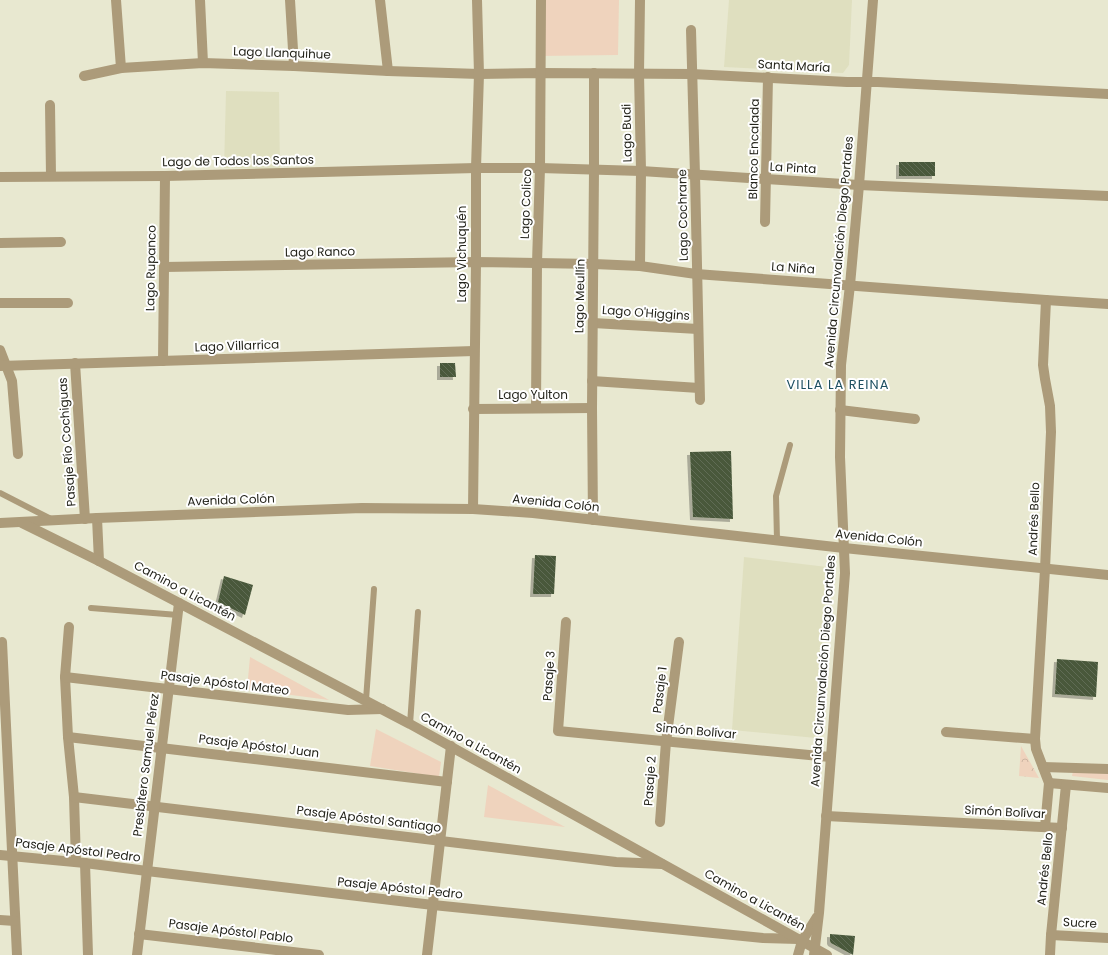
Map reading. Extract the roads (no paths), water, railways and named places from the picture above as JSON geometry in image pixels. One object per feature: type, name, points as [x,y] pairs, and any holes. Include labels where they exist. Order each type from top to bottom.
[{"type":"street","points":[[116,0],[121,68]]},
{"type":"street","points":[[200,0],[203,62]]},
{"type":"street","points":[[290,0],[294,66]]},
{"type":"street","points":[[380,0],[388,71]]},
{"type":"street","name":"Lago Vichuquén","points":[[473,509],[476,168],[479,74],[477,0]]},
{"type":"street","name":"Lago Colico","points":[[536,408],[541,0]]},
{"type":"street","name":"Lago Budi","points":[[640,0],[640,266]]},
{"type":"street","name":"Avenida Circunvalación Diego Portales","points":[[815,952],[845,573],[841,480],[841,365],[859,185],[873,0]]},
{"type":"street","name":"Lago Cochrane","points":[[690,30],[700,400]]},
{"type":"street","name":"Lago Llanquihue","points":[[84,76],[121,68],[203,62],[479,74]]},
{"type":"street","name":"Lago Meullín","points":[[593,520],[592,381],[594,264],[594,73]]},
{"type":"street","name":"Santa María","points":[[479,74],[692,74],[1108,94]]},
{"type":"street","name":"Blanco Encalada","points":[[765,222],[768,77]]},
{"type":"street","points":[[50,105],[52,176]]},
{"type":"street","name":"La Pinta","points":[[476,168],[641,171],[859,185],[1108,196]]},
{"type":"street","name":"Lago de Todos los Santos","points":[[0,177],[166,176],[476,168]]},
{"type":"street","name":"Lago Rupanco","points":[[163,361],[166,176]]},
{"type":"street","points":[[0,243],[61,242]]},
{"type":"street","name":"La Niña","points":[[476,262],[640,266],[696,274],[1108,304]]},
{"type":"street","name":"Lago Ranco","points":[[164,267],[476,262]]},
{"type":"street","name":"Andrés Bello","points":[[1044,827],[1049,783],[1036,749],[1035,739],[1051,432],[1050,406],[1043,365],[1046,300]]},
{"type":"street","points":[[0,303],[68,303]]},
{"type":"street","name":"Lago O'Higgins","points":[[593,322],[698,329]]},
{"type":"street","points":[[0,350],[3,366],[12,381],[18,454]]},
{"type":"street","name":"Lago Villarrica","points":[[3,366],[474,351]]},
{"type":"street","name":"Pasaje Río Cochiguas","points":[[75,363],[85,519]]},
{"type":"street","points":[[592,381],[699,388]]},
{"type":"street","name":"Lago Yulton","points":[[473,409],[592,408]]},
{"type":"street","points":[[840,410],[915,419]]},
{"type":"street","name":"Avenida Colón","points":[[0,523],[362,508],[473,509],[593,520],[1108,575]]},
{"type":"street","points":[[96,518],[99,561]]},
{"type":"street","name":"Camino a Licantén","points":[[22,523],[99,561],[366,700],[800,940],[815,952],[827,955]]},
{"type":"street","name":"Presbítero Samuel Pérez","points":[[137,955],[179,603]]},
{"type":"street","name":"Pasaje 3","points":[[558,731],[566,622]]},
{"type":"street","points":[[69,628],[65,677],[68,737],[88,955]]},
{"type":"street","points":[[2,642],[5,793],[12,855],[17,955]]},
{"type":"street","name":"Pasaje 1","points":[[666,742],[679,642]]},
{"type":"street","name":"Pasaje Apóstol Mateo","points":[[65,677],[348,710],[382,709]]},
{"type":"street","name":"Simón Bolívar","points":[[558,731],[830,757]]},
{"type":"street","points":[[946,732],[1035,739]]},
{"type":"street","name":"Pasaje Apóstol Juan","points":[[68,737],[447,782]]},
{"type":"street","name":"Pasaje 2","points":[[660,822],[666,742]]},
{"type":"street","points":[[427,955],[451,746]]},
{"type":"street","points":[[1042,767],[1108,769]]},
{"type":"street","points":[[1049,783],[1108,788]]},
{"type":"street","name":"Andrés Bello","points":[[1050,955],[1066,785]]},
{"type":"street","name":"Pasaje Apóstol Santiago","points":[[74,797],[616,862],[662,864]]},
{"type":"street","name":"Simón Bolívar","points":[[826,816],[1062,828]]},
{"type":"street","name":"Pasaje Apóstol Pedro","points":[[0,855],[80,862],[433,905],[763,938],[800,940]]},
{"type":"street","name":"Avenida Circunvalación Diego Portales","points":[[798,955],[800,940],[819,913]]},
{"type":"street","points":[[0,920],[16,921]]},
{"type":"street","name":"Pasaje Apóstol Pablo","points":[[139,934],[319,955]]},
{"type":"street","name":"Sucre","points":[[1051,935],[1108,938]]},
{"type":"lane","points":[[777,540],[776,496],[790,445]]},
{"type":"lane","points":[[0,493],[54,520]]},
{"type":"lane","points":[[366,700],[374,589]]},
{"type":"lane","points":[[91,608],[178,615]]},
{"type":"lane","points":[[410,724],[418,612]]},
{"type":"district","name":"VILLA LA REINA","points":[[838,384]]}]
